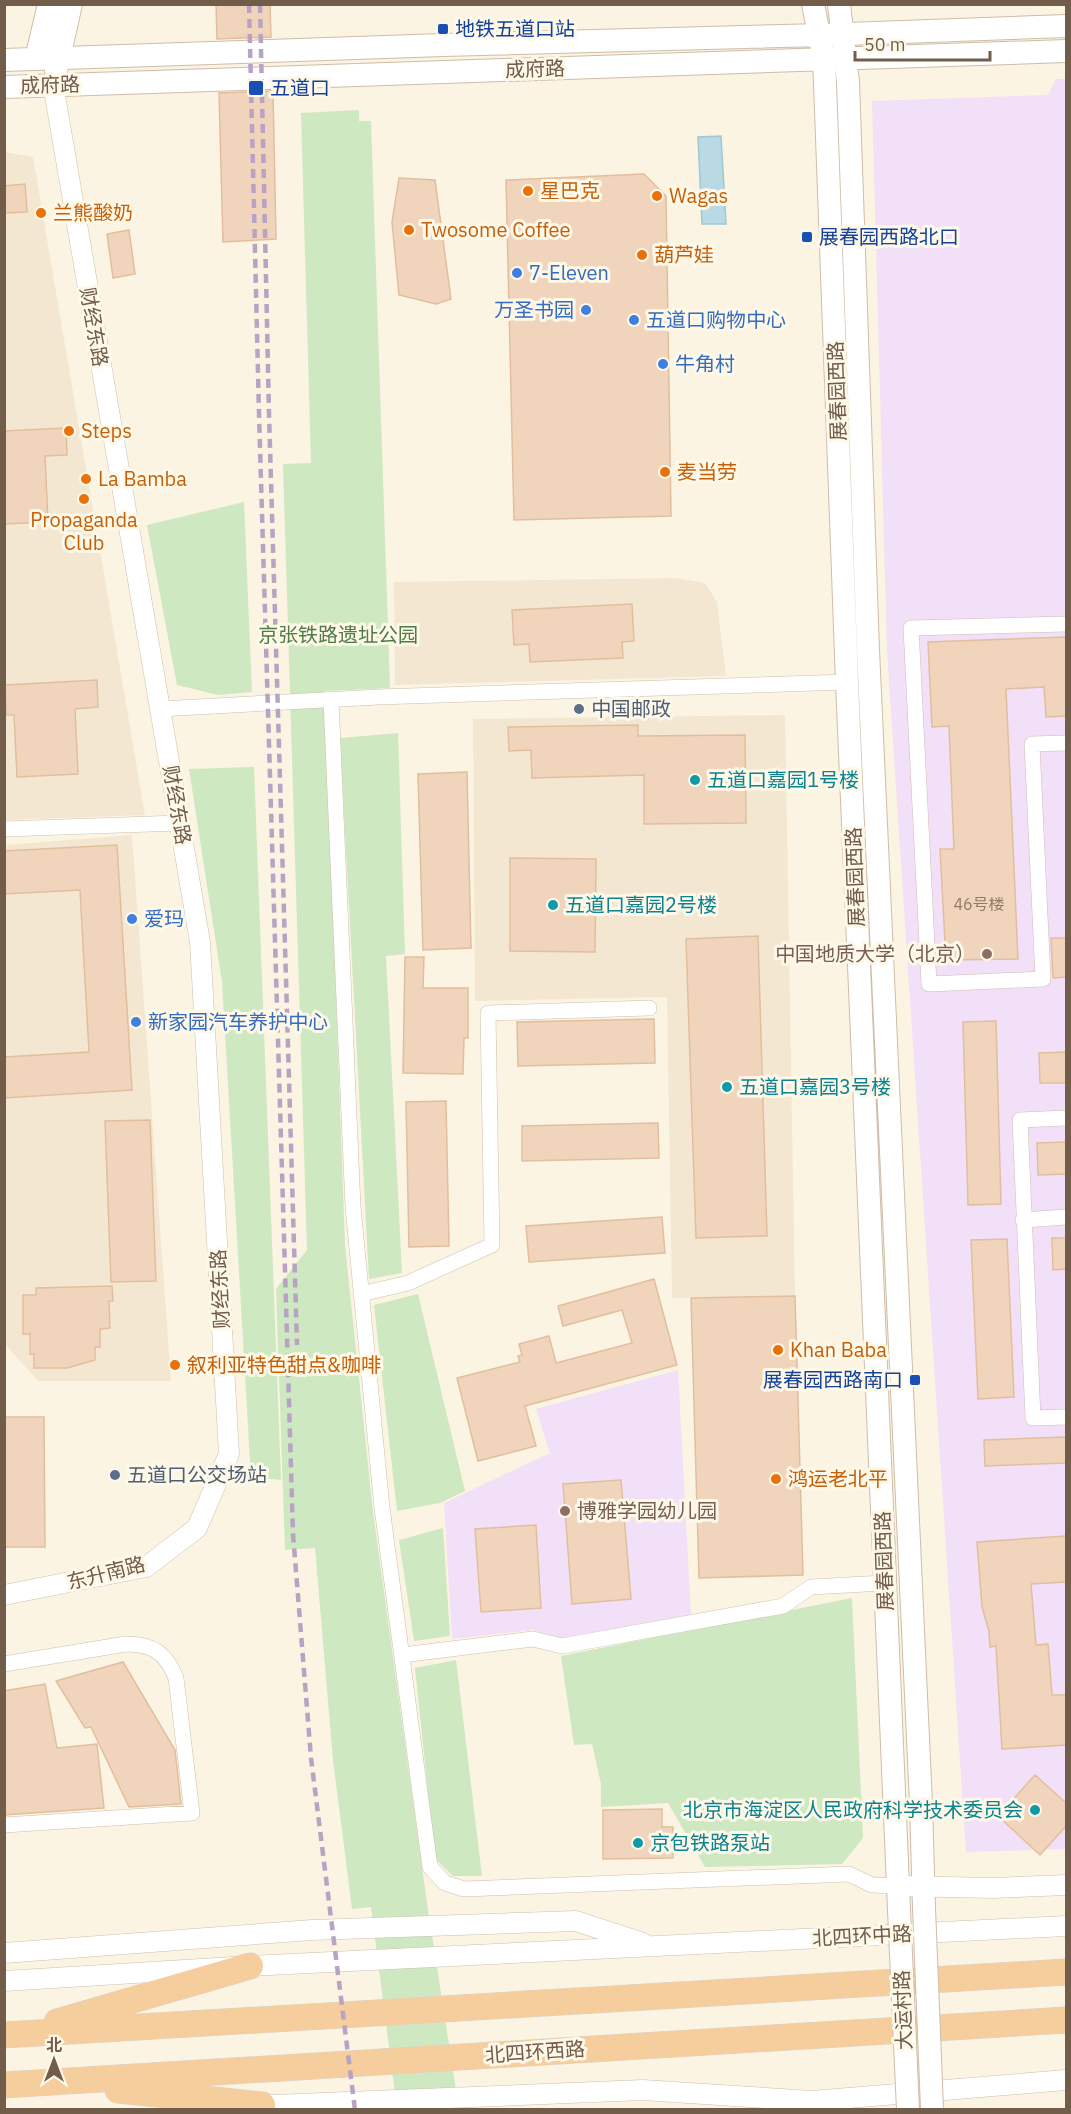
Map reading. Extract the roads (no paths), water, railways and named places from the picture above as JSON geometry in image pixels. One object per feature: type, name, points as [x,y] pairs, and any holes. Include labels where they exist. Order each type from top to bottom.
[{"type":"highway","points":[[9,2035],[250,1966]]},
{"type":"highway","points":[[9,2035],[1066,1972]]},
{"type":"highway","name":"北四环西路","points":[[4,2085],[1066,2020]]},
{"type":"highway","points":[[43,2082],[262,2105]]},
{"type":"main road","points":[[49,4],[36,59],[53,84]]},
{"type":"main road","points":[[53,84],[71,4]]},
{"type":"main road","points":[[813,4],[820,35],[835,60]]},
{"type":"main road","points":[[835,60],[842,34],[839,7]]},
{"type":"main road","name":"成府路","points":[[4,60],[1066,26]]},
{"type":"main road","name":"成府路","points":[[4,87],[1066,51]]},
{"type":"main road","name":"展春园西路","points":[[835,60],[847,682],[899,1910]]},
{"type":"main road","name":"展春园西路","points":[[835,60],[868,661],[921,1804],[932,2109]]},
{"type":"main road","name":"大运村路","points":[[899,1910],[908,2109]]},
{"type":"street","name":"财经东路","points":[[53,84],[200,942],[229,1454],[197,1528]]},
{"type":"street","points":[[1066,624],[911,628],[929,984],[1043,979],[1032,744],[1066,743]]},
{"type":"street","points":[[160,710],[433,695],[847,682]]},
{"type":"street","points":[[331,700],[353,1207],[382,1508],[430,1867],[445,1882],[464,1889],[849,1874],[872,1885],[898,1886],[924,1898],[993,1888],[1066,1885]]},
{"type":"street","points":[[4,829],[180,823]]},
{"type":"street","points":[[361,1294],[408,1283],[492,1245],[488,1013],[649,1008]]},
{"type":"street","points":[[1066,1118],[1020,1120],[1033,1418],[1066,1417]]},
{"type":"street","points":[[1023,1220],[1066,1217]]},
{"type":"street","name":"东升南路","points":[[4,1595],[146,1567],[197,1528]]},
{"type":"street","points":[[402,1655],[533,1639],[562,1646],[783,1606],[811,1587],[884,1583]]},
{"type":"street","points":[[4,1664],[126,1644],[144,1644],[159,1653],[170,1663],[176,1678],[192,1813],[4,1825]]},
{"type":"street","points":[[4,1953],[312,1930],[576,1921],[657,1947]]},
{"type":"street","name":"北四环中路","points":[[657,1947],[1066,1926]]},
{"type":"street","points":[[4,1981],[250,1966],[657,1947]]},
{"type":"street","name":"北四环西路","points":[[201,2109],[643,2090],[812,2101],[1066,2080]]},
{"type":"water","points":[[721,136],[726,224],[702,224],[698,137]]},
{"type":"railway","points":[[249,4],[293,1534],[311,1758],[355,2110]]},
{"type":"railway","points":[[260,4],[269,414],[297,1345]]},
{"type":"place","name":"地铁五道口站","points":[[443,29]]},
{"type":"place","name":"五道口","points":[[256,88]]},
{"type":"place","name":"星巴克","points":[[528,191]]},
{"type":"place","name":"Wagas","points":[[657,196]]},
{"type":"place","name":"兰熊酸奶","points":[[41,213]]},
{"type":"place","name":"Twosome Coffee","points":[[409,230]]},
{"type":"place","name":"展春园西路北口","points":[[807,237]]},
{"type":"place","name":"葫芦娃","points":[[642,255]]},
{"type":"place","name":"7-Eleven","points":[[517,273]]},
{"type":"place","name":"万圣书园","points":[[586,310]]},
{"type":"place","name":"五道口购物中心","points":[[634,320]]},
{"type":"place","name":"牛角村","points":[[663,364]]},
{"type":"place","name":"Steps","points":[[69,431]]},
{"type":"place","name":"麦当劳","points":[[665,472]]},
{"type":"place","name":"La Bamba","points":[[86,479]]},
{"type":"place","name":"Propaganda Club","points":[[84,499]]},
{"type":"place","name":"中国邮政","points":[[579,709]]},
{"type":"place","name":"五道口嘉园1号楼","points":[[695,780]]},
{"type":"place","name":"五道口嘉园2号楼","points":[[553,905]]},
{"type":"place","name":"爱玛","points":[[132,919]]},
{"type":"place","name":"中国地质大学（北京）","points":[[987,954]]},
{"type":"place","name":"新家园汽车养护中心","points":[[136,1022]]},
{"type":"place","name":"五道口嘉园3号楼","points":[[727,1087]]},
{"type":"place","name":"Khan Baba","points":[[778,1350]]},
{"type":"place","name":"叙利亚特色甜点&咖啡","points":[[175,1365]]},
{"type":"place","name":"展春园西路南口","points":[[915,1380]]},
{"type":"place","name":"五道口公交场站","points":[[115,1475]]},
{"type":"place","name":"鸿运老北平","points":[[776,1479]]},
{"type":"place","name":"博雅学园幼儿园","points":[[565,1511]]},
{"type":"place","name":"北京市海淀区人民政府科学技术委员会","points":[[1035,1810]]},
{"type":"place","name":"京包铁路泵站","points":[[638,1843]]},
{"type":"park label","name":"京张铁路遗址公园","points":[[338,635]]}]
